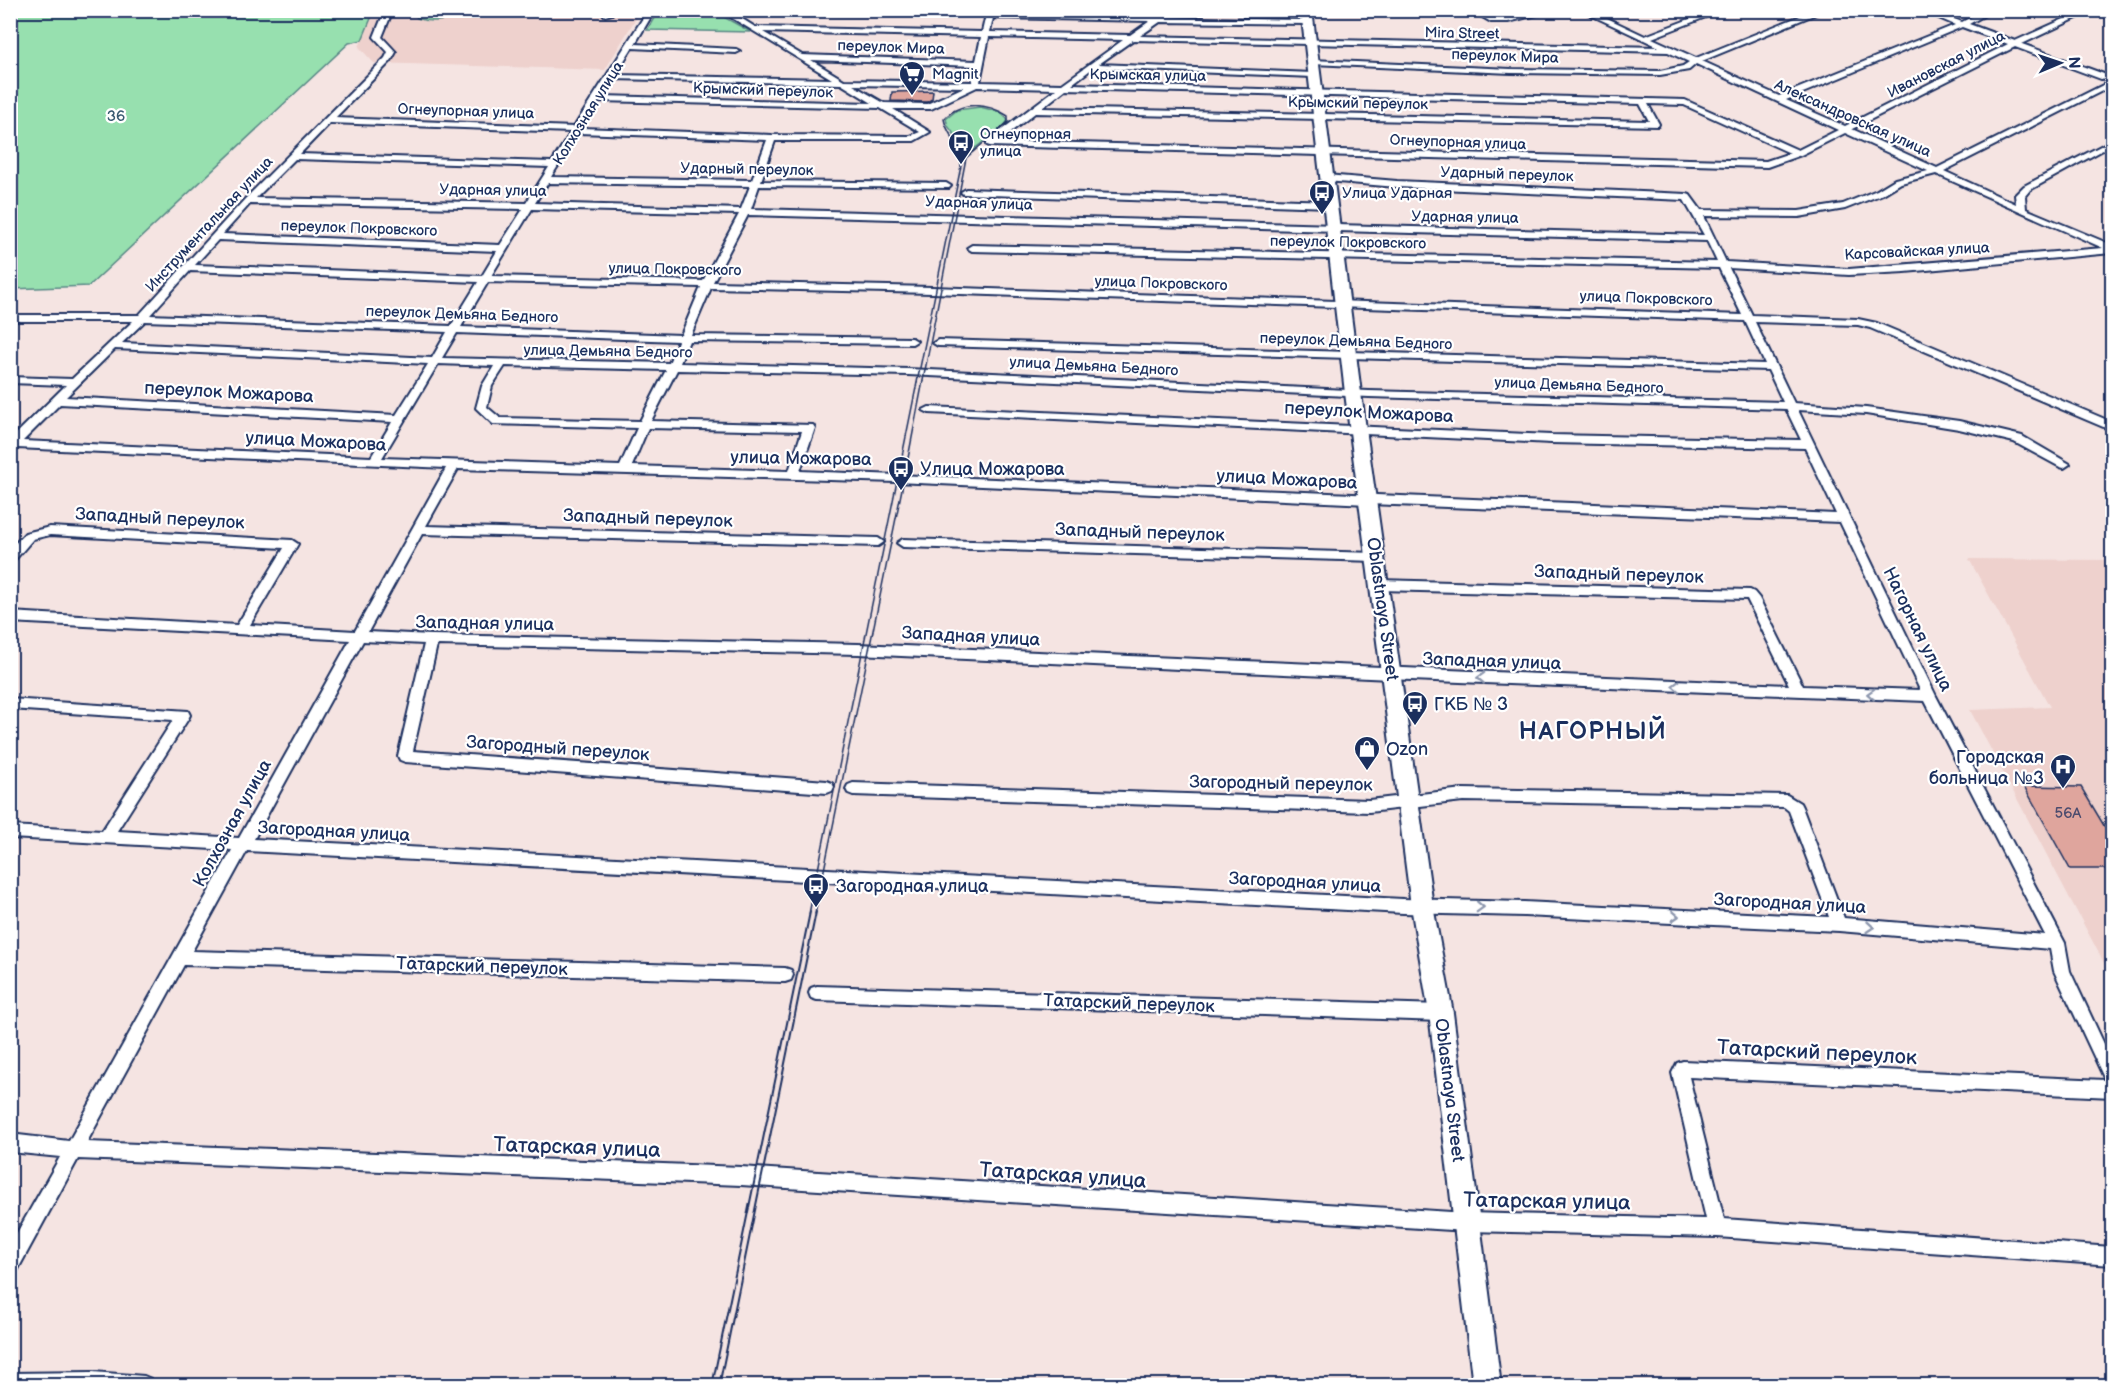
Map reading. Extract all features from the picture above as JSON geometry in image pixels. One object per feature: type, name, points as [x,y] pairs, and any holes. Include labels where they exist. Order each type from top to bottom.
[{"type":"main road","name":"Oblastnaya Street","points":[[1307,16],[1353,393],[1422,906],[1441,1013],[1487,1386]]},
{"type":"street","name":"Инструментальная улица","points":[[12,446],[142,318],[214,237],[392,52],[378,37],[389,10]]},
{"type":"street","name":"Колхозная улица","points":[[374,461],[503,248],[652,10]]},
{"type":"street","points":[[722,10],[886,107],[927,120],[975,84],[990,13],[1159,19],[1307,16]]},
{"type":"street","points":[[1033,110],[1171,10]]},
{"type":"street","points":[[1473,10],[1494,20],[1508,20],[1554,10]]},
{"type":"street","name":"Александровская улица","points":[[1582,10],[1665,50],[1780,99],[2021,210],[2112,249]]},
{"type":"street","points":[[1643,39],[1721,10]]},
{"type":"street","name":"переулок Мира","points":[[1091,66],[1660,74],[1686,68],[1694,62],[1823,10]]},
{"type":"street","points":[[1923,10],[2112,82]]},
{"type":"street","points":[[1780,99],[1963,24],[1991,10]]},
{"type":"street","name":"Ивановская улица","points":[[1846,129],[2015,44],[2091,10]]},
{"type":"street","name":"Mira Street","points":[[755,29],[1665,50]]},
{"type":"street","points":[[630,46],[736,51]]},
{"type":"street","name":"переулок Мира","points":[[800,57],[981,64]]},
{"type":"street","name":"Крымская улица","points":[[611,77],[1315,92],[1685,103],[1798,153]]},
{"type":"street","points":[[1698,213],[1799,214],[1827,211],[1863,200],[1898,181],[1938,171],[2112,82]]},
{"type":"street","name":"Крымский переулок","points":[[598,98],[886,107],[927,120]]},
{"type":"street","name":"Крымский переулок","points":[[1033,110],[1655,124],[1642,101]]},
{"type":"street","name":"Огнеупорная улица","points":[[1033,110],[990,143],[1754,164],[1772,163],[1846,129]]},
{"type":"street","name":"Огнеупорная улица","points":[[328,120],[771,138],[911,139],[927,120]]},
{"type":"street","points":[[624,471],[644,424],[673,367],[707,284],[744,212],[771,138]]},
{"type":"street","points":[[2021,210],[2020,195],[2027,188],[2112,142]]},
{"type":"street","points":[[293,156],[556,165]]},
{"type":"street","name":"Ударный переулок","points":[[1326,178],[1397,184],[1687,197]]},
{"type":"street","name":"Ударный переулок","points":[[547,180],[946,186]]},
{"type":"street","points":[[966,192],[1330,204]]},
{"type":"street","name":"Нагорная улица","points":[[1687,197],[1698,213],[1749,317],[1842,518],[1929,696],[2057,943],[2062,970],[2112,1078]]},
{"type":"street","name":"Ударная улица","points":[[248,201],[529,206],[1709,238]]},
{"type":"street","name":"переулок Покровского","points":[[214,237],[503,248]]},
{"type":"street","name":"переулок Покровского","points":[[972,248],[1723,265]]},
{"type":"street","name":"Карсовайская улица","points":[[1723,265],[1849,272],[1917,268],[2112,249]]},
{"type":"street","name":"улица Покровского","points":[[187,268],[1829,320],[1873,326],[2112,424]]},
{"type":"street","name":"переулок Демьяна Бедного","points":[[10,318],[142,318],[684,338],[912,341]]},
{"type":"street","name":"переулок Демьяна Бедного","points":[[938,343],[1772,367]]},
{"type":"street","name":"улица Демьяна Бедного","points":[[114,346],[435,361],[908,372],[1353,393],[1790,406],[1866,411],[1959,425],[2018,440],[2064,464]]},
{"type":"street","points":[[501,363],[487,386],[481,408],[497,421],[809,428],[792,476]]},
{"type":"street","points":[[10,380],[75,382]]},
{"type":"street","name":"переулок Можарова","points":[[57,400],[400,419]]},
{"type":"street","name":"переулок Можарова","points":[[929,410],[1551,439],[1807,444]]},
{"type":"street","name":"улица Можарова","points":[[12,446],[454,465],[896,478],[1368,500],[1842,518]]},
{"type":"street","name":"Колхозная улица","points":[[10,1264],[454,465]]},
{"type":"street","name":"Западный переулок","points":[[416,530],[878,542]]},
{"type":"street","name":"Западный переулок","points":[[10,558],[29,536],[50,531],[292,544],[242,628]]},
{"type":"street","name":"Западный переулок","points":[[903,543],[1376,557]]},
{"type":"street","name":"Западный переулок","points":[[1379,585],[1750,595],[1799,692]]},
{"type":"street","name":"Западная улица","points":[[10,617],[242,628],[357,637],[858,649],[1929,696]]},
{"type":"street","name":"Загородный переулок","points":[[432,640],[405,756],[827,787]]},
{"type":"street","points":[[10,704],[183,715],[106,837]]},
{"type":"street","name":"Загородный переулок","points":[[854,789],[1369,806],[1463,795],[1787,801],[1795,807],[1839,924]]},
{"type":"street","name":"Загородная улица","points":[[10,832],[1422,906],[1839,924],[2057,943]]},
{"type":"street","name":"Татарский переулок","points":[[179,958],[785,975]]},
{"type":"street","name":"Татарский переулок","points":[[817,993],[1441,1013]]},
{"type":"street","name":"Татарский переулок","points":[[1717,1228],[1680,1073],[1683,1069],[2112,1089]]},
{"type":"street","name":"Татарская улица","points":[[10,1143],[72,1150],[741,1176],[1467,1222],[1717,1228],[2112,1256]]},
{"type":"street","points":[[10,1383],[93,1382],[144,1386]]},
{"type":"shaded area","points":[[374,11],[640,11],[605,70],[374,63],[359,47]]},
{"type":"shaded area","name":"Городская больница №3","points":[[1969,559],[2112,560],[2112,978],[1970,710],[2050,707]]},
{"type":"green space","points":[[416,10],[463,11],[453,17],[435,21],[417,18]]},
{"type":"green space","name":"36","points":[[10,11],[374,11],[362,40],[349,43],[89,286],[11,289]]},
{"type":"green space","points":[[658,11],[713,11],[751,32],[647,30]]},
{"type":"green space","points":[[980,107],[1000,112],[1008,120],[1005,125],[965,156],[960,142],[948,126],[946,119],[957,110]]},
{"type":"building","name":"Magnit","points":[[933,91],[932,99],[927,102],[891,101],[892,92]]},
{"type":"building","points":[[2024,786],[2081,787],[2112,839],[2112,869],[2070,869]]},
{"type":"tram line","points":[[809,914],[961,166],[959,150],[944,119],[966,106],[983,106],[1008,116],[1008,122],[966,158],[904,479],[815,914]]},
{"type":"tram line","points":[[712,1386],[810,912]]},
{"type":"tram line","points":[[719,1386],[816,912]]},
{"type":"place","name":"Magnit","points":[[912,97]]},
{"type":"place","name":"Огнеупорная улица","points":[[961,166]]},
{"type":"place","name":"Улица Ударная","points":[[1322,216]]},
{"type":"place","name":"Улица Можарова","points":[[901,492]]},
{"type":"place","name":"ГКБ № 3","points":[[1415,727]]},
{"type":"place","name":"Ozon","points":[[1367,772]]},
{"type":"place","name":"Городская больница №3","points":[[2063,790]]},
{"type":"place","name":"Загородная улица","points":[[816,909]]},
{"type":"district","name":"НАГОРНЫЙ","points":[[1593,731]]}]
